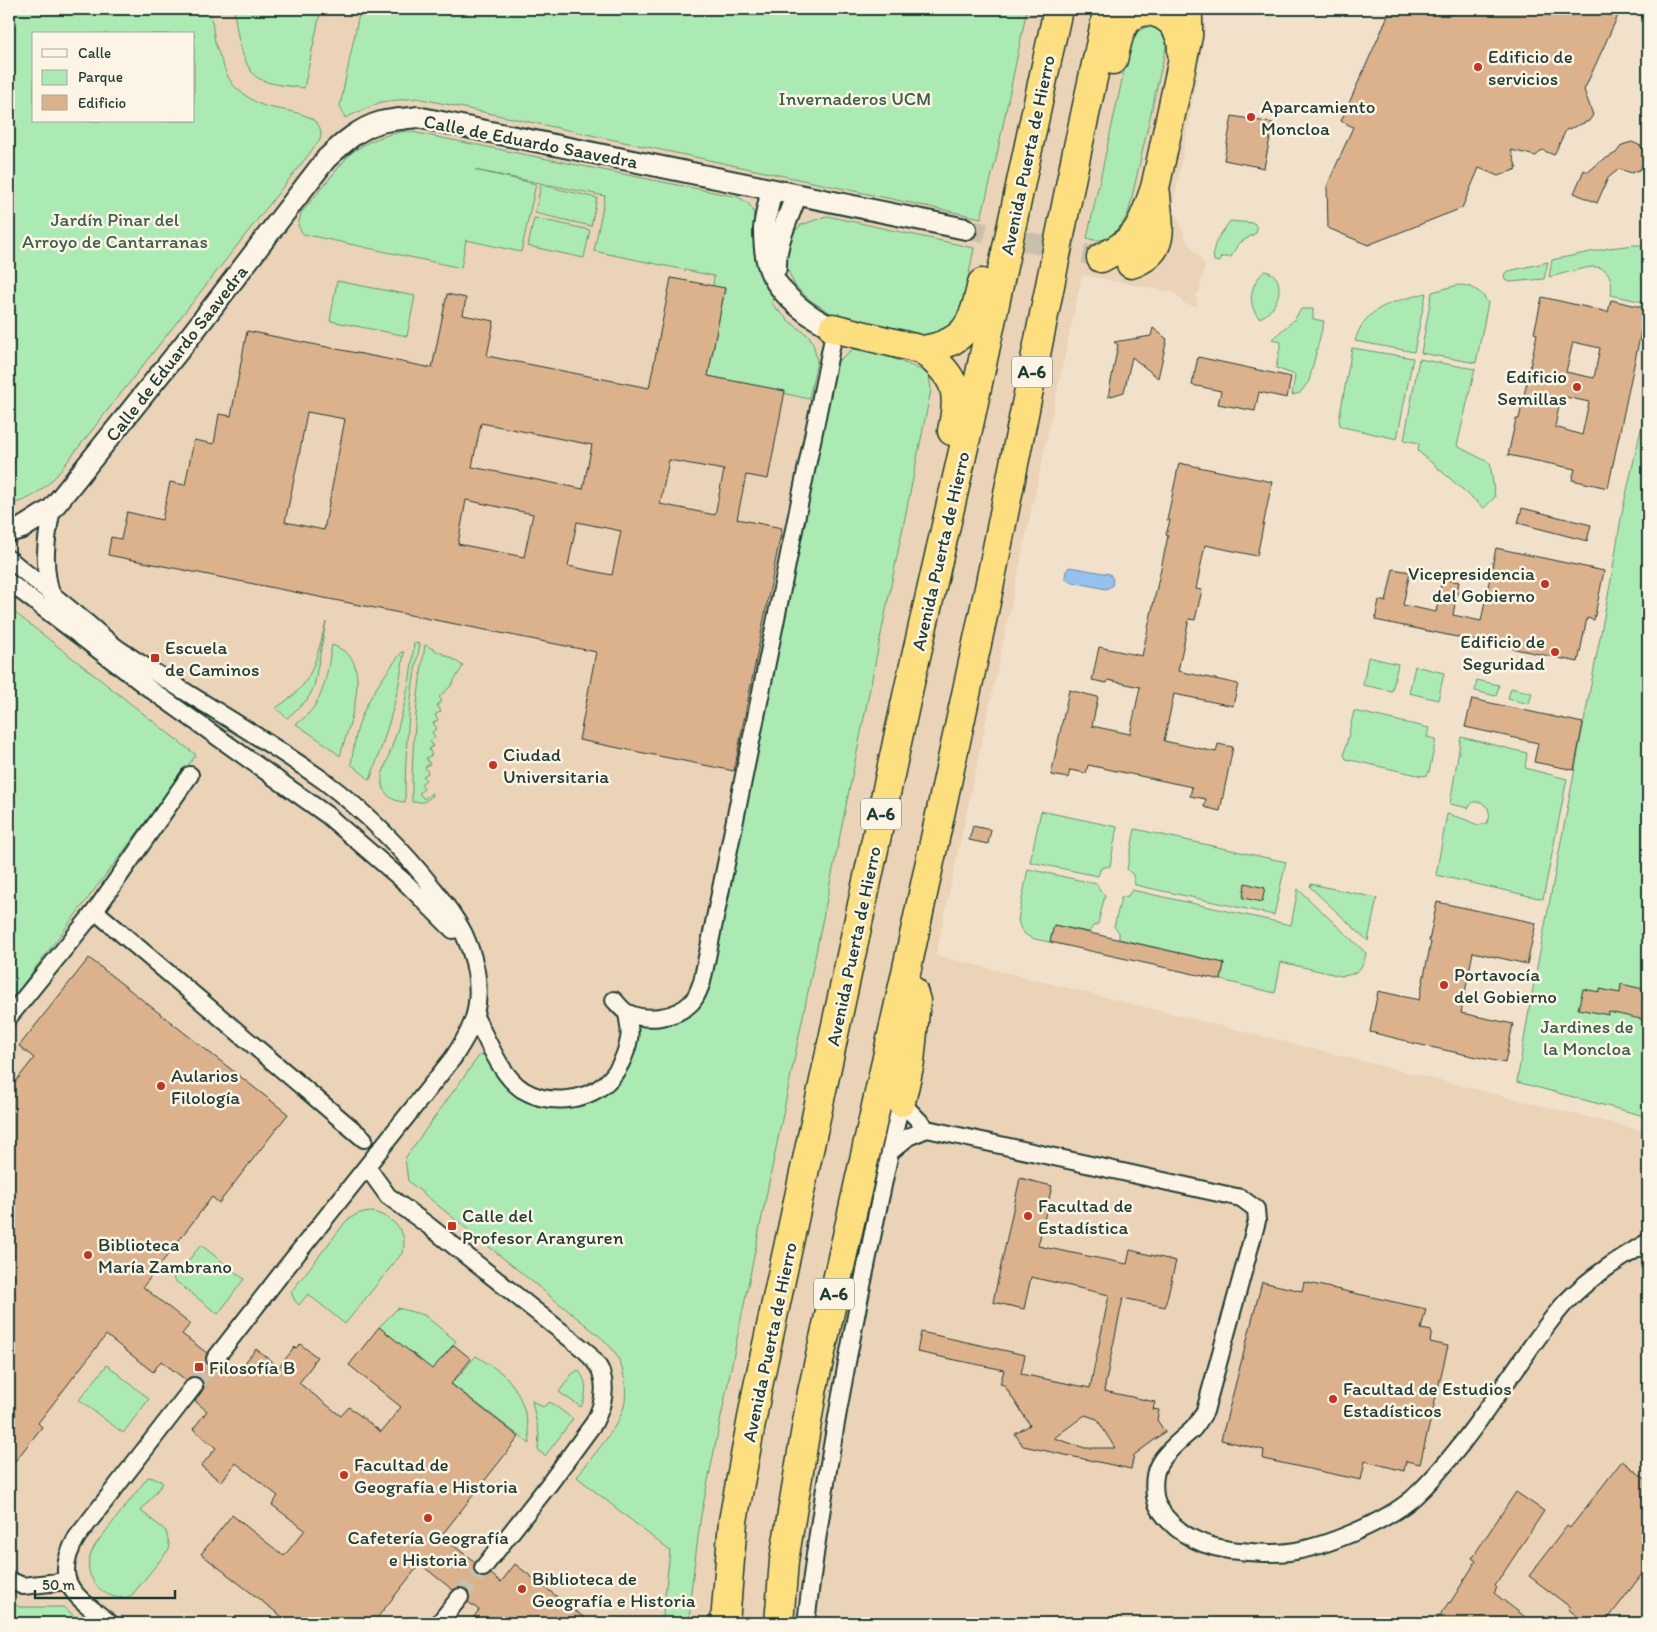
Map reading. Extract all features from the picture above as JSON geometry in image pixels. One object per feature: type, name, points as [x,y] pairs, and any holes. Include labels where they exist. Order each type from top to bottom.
[{"type":"highway","name":"A-6","points":[[779,1623],[784,1561],[812,1392],[907,968],[989,588],[1076,156],[1108,9]]},
{"type":"highway","points":[[1095,256],[1127,243],[1135,234],[1147,211],[1155,188],[1188,36],[1188,18],[1185,9]]},
{"type":"highway","points":[[1076,156],[1090,140],[1099,119],[1120,33],[1130,18],[1145,10],[1159,13],[1172,22],[1182,42],[1182,62]]},
{"type":"highway","points":[[833,328],[923,350],[946,345],[955,340],[968,326],[975,312],[1030,71],[1056,17]]},
{"type":"highway","name":"Avenida Puerta de Hierro","points":[[725,1623],[733,1521],[757,1392],[909,687],[969,425],[1056,17]]},
{"type":"highway","points":[[1131,264],[1144,259],[1157,244],[1159,224],[1155,188]]},
{"type":"highway","points":[[909,687],[905,657],[954,423],[957,399],[954,387],[948,376],[940,365],[923,350]]},
{"type":"highway","points":[[901,1102],[910,1062],[916,1001],[907,968]]},
{"type":"street","name":"Calle de Eduardo Saavedra","points":[[9,532],[22,528],[52,509],[185,343],[326,159],[347,140],[364,129],[381,122],[417,118],[966,229]]},
{"type":"street","points":[[614,1000],[627,1013],[654,1018],[664,1017],[675,1013],[691,1003],[697,996],[702,982],[832,343],[833,328],[819,322],[792,301],[771,274],[766,257],[764,227],[772,190]]},
{"type":"street","points":[[780,286],[776,270],[776,254],[783,226],[796,195]]},
{"type":"street","points":[[1095,256],[1131,264]]},
{"type":"street","points":[[52,509],[45,548],[48,585],[61,616],[73,630]]},
{"type":"street","points":[[9,559],[121,650],[325,782],[368,818],[420,872],[450,910],[464,932],[475,960],[478,984],[478,1002],[475,1017],[468,1034],[453,1058],[215,1359]]},
{"type":"street","points":[[9,582],[151,690],[327,815],[407,884],[450,925],[475,960]]},
{"type":"street","points":[[9,1017],[95,911],[190,775]]},
{"type":"street","points":[[95,911],[364,1140]]},
{"type":"street","points":[[475,1017],[499,1063],[511,1079],[523,1090],[541,1098],[556,1100],[572,1099],[591,1092],[606,1083],[618,1068],[626,1053],[630,1037],[627,1013]]},
{"type":"street","points":[[901,1102],[927,1129],[1241,1198],[1256,1209],[1257,1221],[1205,1411],[1193,1428],[1174,1446],[1158,1466],[1153,1489],[1157,1504],[1165,1516],[1179,1530],[1198,1542],[1230,1551],[1290,1552],[1318,1545],[1348,1535],[1382,1518],[1411,1499],[1434,1478],[1545,1327],[1567,1301],[1616,1261],[1648,1242]]},
{"type":"street","points":[[806,1623],[812,1566],[839,1398],[901,1102]]},
{"type":"street","points":[[890,1152],[908,1137],[927,1129]]},
{"type":"street","points":[[367,1167],[388,1196],[434,1230],[587,1352],[601,1371],[604,1396],[594,1423],[550,1483],[483,1568]]},
{"type":"street","points":[[110,1623],[78,1597],[67,1581],[65,1565],[68,1553],[77,1537],[194,1386]]},
{"type":"street","points":[[9,1580],[23,1586],[67,1581]]},
{"type":"street","points":[[438,1623],[460,1596]]},
{"type":"shaded area","name":"Ciudad Universitaria","points":[[9,9],[1202,9],[1206,28],[1173,207],[1187,242],[1205,264],[1199,294],[1196,294],[1195,298],[1198,299],[1196,306],[1184,304],[1175,293],[1082,275],[936,955],[1648,1132],[1648,1623],[9,1623]]},
{"type":"green space","name":"Jardín Pinar del Arroyo de Cantarranas","points":[[9,9],[208,9],[215,43],[232,84],[260,104],[310,118],[317,123],[321,130],[320,140],[56,476],[35,494],[16,503],[9,504]]},
{"type":"green space","points":[[234,9],[321,9],[304,88],[268,82],[258,78],[252,72],[247,65],[240,46]]},
{"type":"green space","name":"Invernaderos UCM","points":[[360,9],[1027,9],[996,159],[981,218],[417,98],[381,102],[345,118],[340,106]]},
{"type":"green space","points":[[1149,26],[1162,33],[1166,47],[1129,210],[1125,220],[1109,237],[1098,240],[1087,238],[1130,44],[1137,32]]},
{"type":"green space","points":[[407,131],[738,197],[748,203],[753,210],[761,274],[772,295],[773,305],[789,321],[810,337],[814,347],[817,361],[809,399],[708,376],[725,289],[713,286],[714,276],[594,251],[605,196],[475,170],[536,184],[521,252],[466,240],[461,268],[303,234],[298,226],[301,213],[349,155],[376,139]]},
{"type":"green space","points":[[541,185],[597,198],[591,226],[535,213]]},
{"type":"green space","points":[[827,216],[974,248],[966,289],[970,291],[966,310],[950,329],[929,335],[911,334],[837,317],[810,300],[795,286],[787,268],[786,252],[790,237],[801,225]]},
{"type":"green space","points":[[534,218],[590,230],[584,258],[528,246]]},
{"type":"green space","points":[[1230,221],[1254,223],[1257,228],[1256,233],[1238,244],[1231,257],[1221,257],[1219,262],[1214,261],[1215,244]]},
{"type":"green space","points":[[1648,245],[1648,303],[1611,295],[1610,277],[1601,268],[1587,268],[1549,277],[1552,260],[1609,248]]},
{"type":"green space","points":[[1548,262],[1544,279],[1510,282],[1505,280],[1505,273],[1509,271]]},
{"type":"green space","points":[[1265,271],[1277,279],[1279,286],[1278,294],[1272,309],[1259,318],[1252,306],[1251,299],[1256,281]]},
{"type":"green space","points":[[337,281],[415,296],[407,336],[330,321]]},
{"type":"green space","points":[[1458,285],[1476,290],[1483,295],[1488,303],[1476,363],[1421,353],[1432,292]]},
{"type":"green space","points":[[1426,293],[1414,352],[1355,341],[1360,329],[1374,312],[1393,303]]},
{"type":"green space","points":[[1301,309],[1313,309],[1313,319],[1324,321],[1309,381],[1300,393],[1292,395],[1295,375],[1276,368],[1281,342],[1272,339],[1294,320]]},
{"type":"green space","points":[[1352,348],[1413,358],[1397,439],[1340,425],[1339,420]]},
{"type":"green space","points":[[853,349],[892,358],[929,374],[931,390],[701,1515],[691,1591],[689,1623],[662,1623],[670,1551],[577,1477],[616,1424],[624,1406],[626,1394],[624,1380],[616,1354],[603,1339],[408,1181],[405,1158],[479,1056],[484,1054],[491,1058],[519,1093],[604,1091],[635,1022],[655,1025],[673,1024],[689,1016],[703,1001],[712,978],[837,362]]},
{"type":"green space","points":[[1419,359],[1475,369],[1457,446],[1490,463],[1495,497],[1484,508],[1418,451],[1419,443],[1404,440]]},
{"type":"green space","name":"Jardines de la Moncloa","points":[[1648,399],[1648,1117],[1517,1082],[1530,1004],[1611,580],[1622,512]]},
{"type":"green space","points":[[9,608],[196,755],[9,1003]]},
{"type":"green space","points":[[326,622],[314,687],[307,700],[287,718],[276,708],[303,685],[317,655]]},
{"type":"green space","points":[[414,643],[420,644],[408,723],[405,802],[390,798],[383,786],[382,775],[403,710],[410,677]]},
{"type":"green space","points":[[332,645],[344,651],[353,661],[357,683],[354,708],[340,756],[296,724],[306,716],[319,699],[326,679]]},
{"type":"green space","points":[[425,645],[463,666],[450,687],[439,697],[442,701],[437,705],[441,711],[435,715],[438,720],[433,723],[437,728],[432,732],[435,737],[430,741],[433,746],[429,749],[432,755],[426,758],[430,764],[425,767],[428,773],[423,776],[426,780],[421,784],[424,789],[419,793],[424,799],[432,793],[431,797],[424,802],[412,802],[412,762],[415,723]]},
{"type":"green space","points":[[402,652],[404,652],[402,668],[395,701],[370,780],[351,764],[357,729],[374,692]]},
{"type":"green space","points":[[1368,657],[1398,664],[1392,691],[1363,685]]},
{"type":"green space","points":[[1415,666],[1444,673],[1438,700],[1409,693]]},
{"type":"green space","points":[[1477,680],[1499,685],[1496,696],[1475,691]]},
{"type":"green space","points":[[1511,688],[1532,693],[1529,704],[1508,699]]},
{"type":"green space","points":[[1354,711],[1429,728],[1427,737],[1436,739],[1427,775],[1422,776],[1346,759],[1344,754]]},
{"type":"green space","points":[[1461,737],[1527,753],[1525,768],[1567,779],[1543,899],[1436,875],[1447,814],[1480,825],[1487,823],[1490,816],[1488,808],[1481,802],[1473,802],[1468,808],[1450,804]]},
{"type":"green space","points":[[1041,811],[1117,827],[1110,866],[1101,868],[1098,876],[1030,862]]},
{"type":"green space","points":[[1135,829],[1286,862],[1274,915],[1135,885],[1133,875],[1127,869]]},
{"type":"green space","points":[[1028,869],[1097,884],[1100,891],[1105,895],[1098,924],[1093,926],[1089,932],[1054,925],[1050,942],[1034,939],[1026,935],[1022,931],[1018,920]]},
{"type":"green space","points":[[1311,884],[1377,898],[1368,941],[1310,887]]},
{"type":"green space","points":[[1298,889],[1366,953],[1361,967],[1355,973],[1341,976],[1281,962],[1275,993],[1221,980],[1224,963],[1119,939],[1119,932],[1114,927],[1121,898],[1128,896],[1132,890],[1291,925]]},
{"type":"green space","points":[[373,1212],[380,1214],[398,1226],[404,1238],[402,1253],[345,1324],[308,1294],[299,1305],[291,1292],[347,1220],[359,1213]]},
{"type":"green space","points":[[201,1245],[244,1279],[218,1314],[173,1279]]},
{"type":"green space","points":[[398,1308],[424,1315],[456,1341],[438,1363],[435,1372],[379,1327]]},
{"type":"green space","points":[[476,1356],[505,1376],[516,1390],[524,1408],[530,1444],[449,1382],[454,1376],[457,1378]]},
{"type":"green space","points":[[107,1365],[149,1399],[123,1433],[79,1400]]},
{"type":"green space","points":[[578,1370],[584,1379],[586,1388],[581,1407],[559,1392],[571,1375]]},
{"type":"green space","points":[[532,1401],[543,1407],[550,1402],[573,1419],[545,1456],[538,1450],[539,1434]]},
{"type":"green space","points":[[148,1477],[158,1479],[163,1483],[141,1511],[166,1531],[170,1548],[132,1595],[119,1598],[106,1593],[95,1584],[89,1571],[90,1557],[96,1544]]},
{"type":"green space","points":[[9,1599],[19,1607],[63,1607],[83,1623],[9,1623]]},
{"type":"water","points":[[1069,567],[1110,574],[1113,580],[1112,586],[1106,589],[1068,581],[1065,577]]},
{"type":"building","points":[[1391,9],[1436,9],[1450,15],[1453,9],[1621,9],[1584,90],[1593,115],[1589,121],[1566,130],[1554,155],[1542,150],[1536,156],[1511,150],[1517,169],[1498,176],[1479,168],[1462,208],[1368,245],[1328,228],[1327,186],[1353,127],[1341,121]]},
{"type":"building","points":[[1232,116],[1273,123],[1264,168],[1224,160]]},
{"type":"building","points":[[1632,142],[1641,146],[1644,150],[1645,160],[1641,169],[1632,173],[1619,169],[1608,178],[1597,203],[1574,193],[1584,170],[1588,172],[1601,161],[1616,153],[1622,145]]},
{"type":"building","points":[[671,278],[725,288],[708,376],[785,391],[768,479],[746,475],[737,519],[782,528],[734,771],[579,740],[596,652],[108,555],[111,537],[121,539],[127,512],[162,520],[170,482],[185,485],[194,440],[214,444],[219,414],[231,416],[247,331],[432,368],[447,294],[466,298],[463,315],[494,321],[487,356],[649,388]],"holes":[[[307,412],[345,419],[324,530],[285,522]],[[481,423],[592,445],[583,489],[472,467]],[[669,460],[724,470],[715,515],[660,504]],[[466,500],[533,514],[524,557],[458,544]],[[577,522],[621,531],[612,575],[568,566]]]},
{"type":"building","name":"Edificio Semillas","points":[[1542,297],[1608,312],[1611,300],[1646,308],[1608,488],[1572,480],[1575,469],[1508,455],[1516,419],[1519,419],[1537,334],[1534,333]],"holes":[[[1573,342],[1600,348],[1594,378],[1566,372]],[[1561,396],[1589,402],[1582,435],[1555,427]]]},
{"type":"building","points":[[1153,328],[1167,339],[1158,378],[1132,357],[1124,392],[1108,397],[1118,345],[1114,342],[1151,336]]},
{"type":"building","points":[[1198,357],[1291,377],[1287,398],[1259,392],[1255,411],[1218,404],[1221,391],[1192,385]]},
{"type":"building","points":[[1179,463],[1272,482],[1257,556],[1205,545],[1196,589],[1202,590],[1195,620],[1189,619],[1178,671],[1238,684],[1233,706],[1174,694],[1164,741],[1216,752],[1218,744],[1233,747],[1220,811],[1204,807],[1206,799],[1190,796],[1192,787],[1088,765],[1086,773],[1070,770],[1068,778],[1051,775],[1069,690],[1098,697],[1092,726],[1130,734],[1140,687],[1108,680],[1107,683],[1092,680],[1099,647],[1142,656],[1168,536],[1166,535],[1170,520],[1167,520]]},
{"type":"building","points":[[1522,508],[1591,525],[1587,541],[1518,523]]},
{"type":"building","points":[[1496,548],[1604,571],[1594,620],[1587,618],[1578,662],[1375,620],[1379,600],[1386,602],[1393,569],[1410,572],[1403,605],[1436,612],[1442,579],[1459,582],[1453,615],[1481,621]]},
{"type":"building","points":[[1472,699],[1583,723],[1574,770],[1534,762],[1538,743],[1465,727]]},
{"type":"building","points":[[973,826],[991,830],[988,844],[969,840]]},
{"type":"building","points":[[1245,883],[1265,888],[1262,902],[1243,898]]},
{"type":"building","name":"Portavocía del Gobierno","points":[[1437,902],[1536,923],[1527,964],[1473,952],[1461,1013],[1513,1024],[1505,1063],[1370,1032],[1378,991],[1419,1000]]},
{"type":"building","points":[[1054,925],[1224,963],[1221,980],[1050,942]]},
{"type":"building","points":[[89,958],[288,1114],[219,1203],[212,1197],[143,1287],[190,1324],[182,1334],[207,1353],[206,1362],[209,1367],[218,1368],[223,1365],[235,1375],[256,1349],[279,1367],[295,1347],[300,1344],[317,1357],[299,1383],[341,1416],[349,1407],[381,1432],[401,1407],[349,1365],[379,1327],[432,1369],[454,1345],[471,1359],[451,1384],[519,1437],[441,1536],[475,1562],[474,1571],[477,1576],[486,1577],[491,1574],[501,1582],[515,1564],[591,1623],[469,1623],[479,1610],[468,1602],[469,1594],[467,1590],[461,1587],[453,1590],[420,1564],[373,1623],[290,1623],[201,1554],[232,1515],[284,1556],[305,1530],[272,1505],[278,1496],[236,1463],[221,1482],[201,1466],[216,1448],[193,1429],[207,1411],[195,1401],[204,1388],[200,1378],[195,1376],[186,1380],[161,1361],[153,1372],[106,1335],[38,1423],[42,1427],[9,1469],[9,1090],[34,1058],[19,1046]]},
{"type":"building","points":[[1621,984],[1648,990],[1645,1020],[1609,1012],[1608,1015],[1578,1009],[1583,989],[1600,992],[1600,989],[1620,993]]},
{"type":"building","points":[[1020,1178],[1052,1186],[1038,1246],[1127,1264],[1130,1250],[1176,1261],[1165,1307],[1123,1298],[1104,1391],[1155,1402],[1153,1409],[1159,1410],[1157,1420],[1165,1432],[1134,1455],[1131,1469],[1023,1446],[1015,1434],[1030,1425],[1004,1385],[1000,1384],[1004,1370],[917,1352],[921,1332],[1025,1355],[1021,1374],[1090,1388],[1109,1295],[1031,1277],[1024,1309],[993,1302]],"holes":[[[1085,1415],[1097,1419],[1115,1448],[1085,1448],[1054,1438]]]},
{"type":"building","name":"Facultad de Estudios Estadísticos","points":[[1262,1282],[1302,1291],[1304,1282],[1426,1309],[1421,1329],[1432,1331],[1430,1342],[1448,1346],[1420,1464],[1406,1461],[1404,1471],[1365,1461],[1361,1480],[1263,1459],[1264,1450],[1221,1440]]},
{"type":"building","points":[[1622,1461],[1648,1481],[1648,1566],[1605,1623],[1586,1623],[1568,1609],[1570,1607],[1529,1576],[1567,1526],[1570,1528]]},
{"type":"building","points":[[1516,1492],[1544,1511],[1495,1586],[1497,1588],[1494,1593],[1533,1623],[1434,1623],[1450,1603],[1476,1561],[1472,1558]]},
{"type":"tunnel","points":[[966,229],[1089,255]]},
{"type":"tunnel","points":[[194,1386],[215,1359]]},
{"type":"tunnel","points":[[460,1597],[483,1568]]},
{"type":"place","name":"Edificio de servicios","points":[[1478,67]]},
{"type":"place","name":"Aparcamiento Moncloa","points":[[1251,117]]},
{"type":"place","name":"Edificio Semillas","points":[[1577,387]]},
{"type":"place","name":"Vicepresidencia del Gobierno","points":[[1545,584]]},
{"type":"place","name":"Edificio de Seguridad","points":[[1555,652]]},
{"type":"place","name":"Escuela de Caminos","points":[[155,658]]},
{"type":"place","name":"Ciudad Universitaria","points":[[493,765]]},
{"type":"place","name":"Portavocía del Gobierno","points":[[1444,985]]},
{"type":"place","name":"Aularios Filología","points":[[161,1086]]},
{"type":"place","name":"Facultad de Estadística","points":[[1028,1216]]},
{"type":"place","name":"Calle del Profesor Aranguren","points":[[452,1226]]},
{"type":"place","name":"Biblioteca María Zambrano","points":[[88,1255]]},
{"type":"place","name":"Filosofía B","points":[[199,1367]]},
{"type":"place","name":"Facultad de Estudios Estadísticos","points":[[1333,1399]]},
{"type":"place","name":"Facultad de Geografía e Historia","points":[[344,1475]]},
{"type":"place","name":"Cafetería Geografía e Historia","points":[[428,1518]]},
{"type":"place","name":"Biblioteca de Geografía e Historia","points":[[522,1589]]}]
